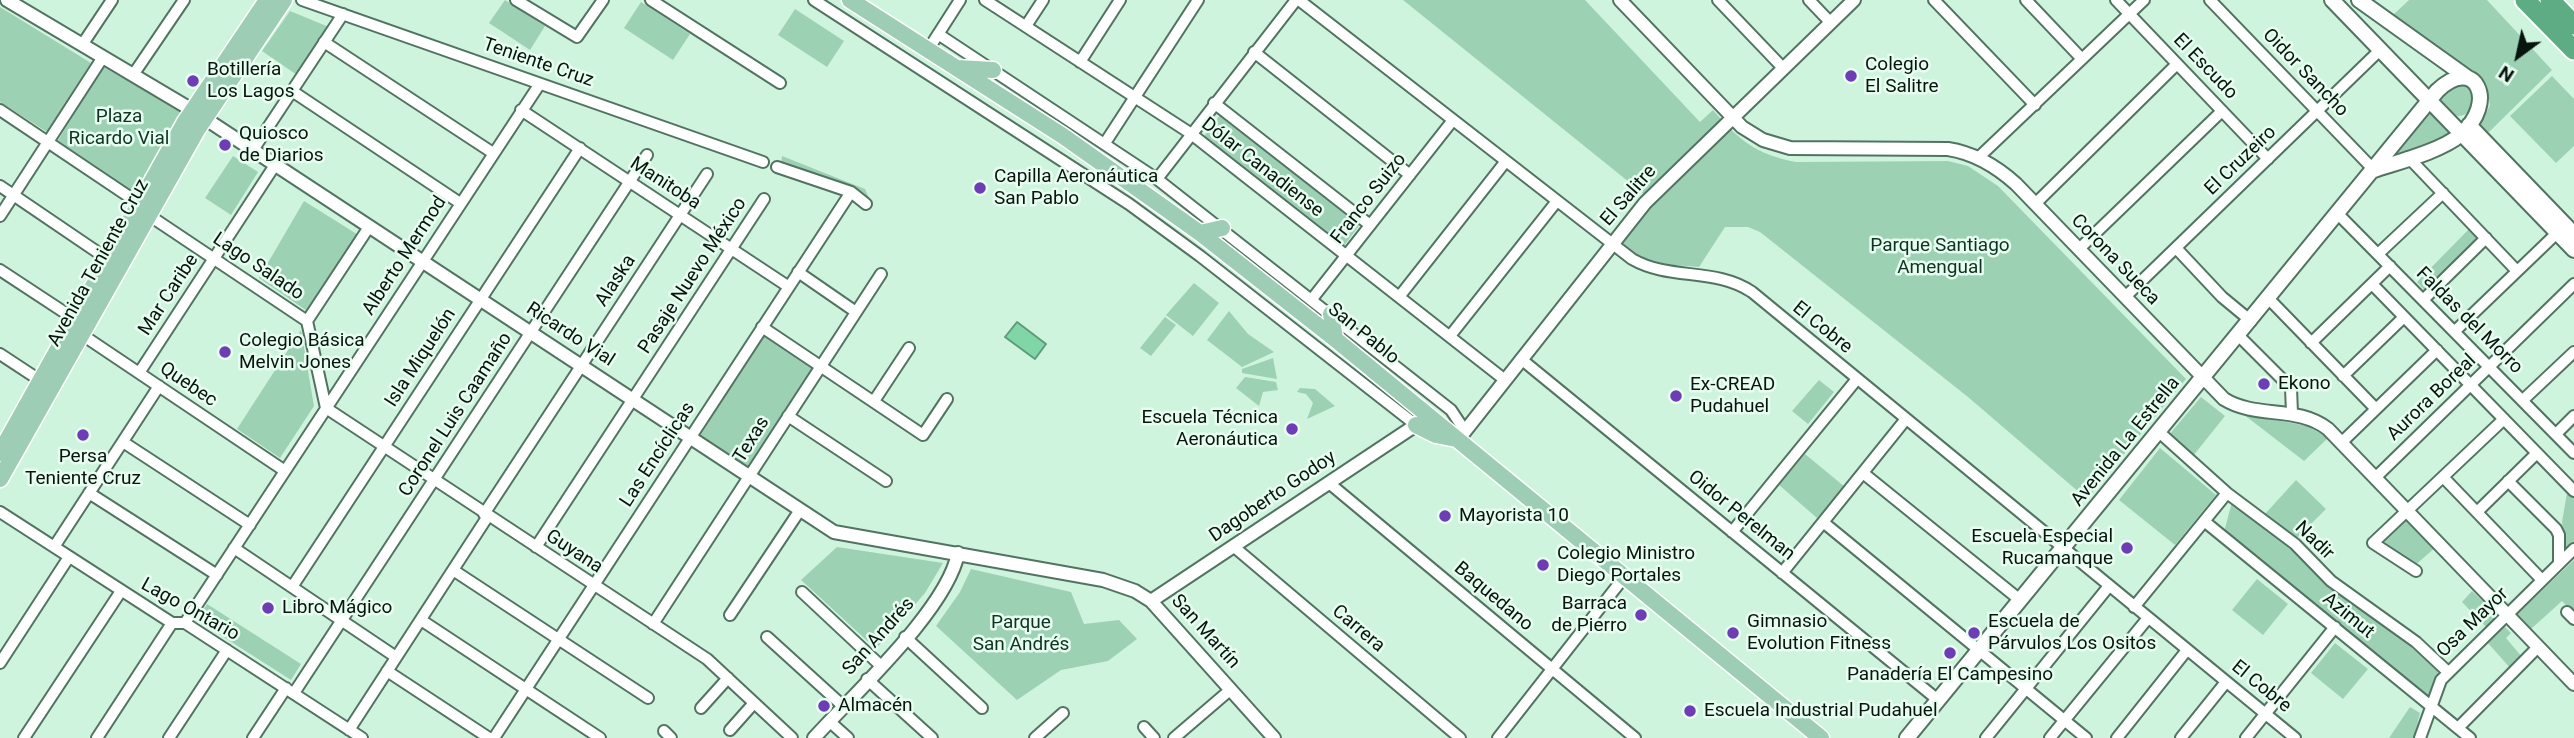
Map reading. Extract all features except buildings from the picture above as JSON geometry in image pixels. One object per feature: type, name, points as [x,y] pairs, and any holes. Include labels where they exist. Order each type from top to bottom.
[{"type":"highway","points":[[2525,0],[2574,50]]},
{"type":"highway","points":[[2550,0],[2574,25]]},
{"type":"highway","points":[[2569,0],[2574,15]]},
{"type":"main road","name":"Avenida Teniente Cruz","points":[[0,453],[5,432],[77,328],[198,114],[267,0]]},
{"type":"main road","name":"Avenida Teniente Cruz","points":[[198,114],[284,0]]},
{"type":"main road","name":"San Pablo","points":[[850,0],[1092,155],[1200,233],[1462,435],[1625,576],[1821,738]]},
{"type":"main road","points":[[2332,0],[2429,100],[2465,129],[2574,234]]},
{"type":"main road","points":[[2359,0],[2469,79],[2479,90],[2482,101],[2465,129]]},
{"type":"main road","points":[[957,68],[993,70]]},
{"type":"main road","name":"Avenida La Estrella","points":[[1907,738],[2269,299],[2429,100],[2450,80],[2469,79]]},
{"type":"main road","points":[[2465,129],[2574,250]]},
{"type":"main road","name":"Avenida La Estrella","points":[[2374,170],[2408,157],[2465,129]]},
{"type":"main road","name":"Avenida Teniente Cruz","points":[[0,480],[109,260],[145,210]]},
{"type":"main road","points":[[1200,233],[1222,228]]},
{"type":"main road","points":[[1332,314],[1335,339]]},
{"type":"main road","points":[[1416,425],[1436,435],[1462,435]]},
{"type":"street","points":[[82,45],[112,0]]},
{"type":"street","points":[[134,75],[184,0]]},
{"type":"street","name":"Teniente Cruz","points":[[302,0],[539,85],[548,84],[763,162]]},
{"type":"street","points":[[516,0],[577,37],[583,33],[603,0]]},
{"type":"street","points":[[651,0],[780,83]]},
{"type":"street","name":"San Pablo","points":[[814,0],[1129,204],[1200,256],[1416,425]]},
{"type":"street","points":[[928,50],[960,0]]},
{"type":"street","name":"Dólar Canadiense","points":[[985,0],[1190,133],[1505,380]]},
{"type":"street","points":[[1026,26],[1043,0]]},
{"type":"street","points":[[1080,62],[1120,0]]},
{"type":"street","points":[[1105,143],[1198,0]]},
{"type":"street","points":[[1157,179],[1190,133],[1297,0]]},
{"type":"street","name":"El Cobre","points":[[1297,0],[1612,245],[1655,270],[1713,276],[1744,287],[2295,738]]},
{"type":"street","name":"Corona Sueca","points":[[1620,0],[1733,117],[1755,136],[1780,146],[1948,149],[1978,158],[2007,176],[2202,379],[2234,405],[2292,414],[2322,425],[2574,684]]},
{"type":"street","points":[[1718,0],[1783,68]]},
{"type":"street","points":[[1809,0],[1830,23]]},
{"type":"street","name":"El Salitre","points":[[1462,435],[1656,192],[1854,0]]},
{"type":"street","points":[[1934,0],[2035,105]]},
{"type":"street","points":[[2026,0],[2082,59]]},
{"type":"street","name":"El Escudo","points":[[2116,0],[2268,159]]},
{"type":"street","points":[[1978,158],[2144,0]]},
{"type":"street","name":"Oidor Sancho","points":[[2210,0],[2374,170]]},
{"type":"street","name":"Ricardo Vial","points":[[16,2],[198,114],[843,536],[958,553],[1108,581],[1135,591],[1151,601]]},
{"type":"street","points":[[253,150],[343,14]]},
{"type":"street","name":"San Pablo","points":[[939,34],[1105,143],[1222,228],[1451,410],[1462,435]]},
{"type":"street","points":[[324,42],[494,153]]},
{"type":"street","name":"El Cruzeiro","points":[[2125,297],[2380,50]]},
{"type":"street","points":[[1254,52],[1410,174]]},
{"type":"street","points":[[0,216],[103,57]]},
{"type":"street","points":[[2035,204],[2177,64]]},
{"type":"street","name":"Alberto Mermod","points":[[186,623],[539,85]]},
{"type":"street","points":[[292,91],[460,203]]},
{"type":"street","points":[[1214,103],[1370,225]]},
{"type":"street","name":"Lago Salado","points":[[0,110],[49,141],[307,321],[326,408]]},
{"type":"street","name":"Manitoba","points":[[521,110],[789,286]]},
{"type":"street","points":[[2079,249],[2222,111]]},
{"type":"street","name":"Franco Suizo","points":[[1312,299],[1453,120]]},
{"type":"street","name":"Isla Miquelón","points":[[292,587],[580,148]]},
{"type":"street","name":"Coronel Luis Caamaño","points":[[253,738],[342,620],[647,155]]},
{"type":"street","points":[[2408,157],[2517,271]]},
{"type":"street","points":[[1398,296],[1506,162]]},
{"type":"street","name":"Mar Caribe","points":[[139,373],[275,165]]},
{"type":"street","points":[[777,167],[851,192],[866,204]]},
{"type":"street","name":"Alaska","points":[[338,738],[397,657],[581,366],[707,174]]},
{"type":"street","points":[[0,186],[109,260]]},
{"type":"street","name":"Las Encíclicas","points":[[491,738],[559,639],[851,192]]},
{"type":"street","points":[[2378,254],[2442,193]]},
{"type":"street","name":"Pasaje Nuevo México","points":[[536,547],[764,199]]},
{"type":"street","points":[[1450,337],[1557,201]]},
{"type":"street","name":"Faldas del Morro","points":[[2338,214],[2574,453]]},
{"type":"street","points":[[307,321],[369,227]]},
{"type":"street","points":[[2455,331],[2557,233]]},
{"type":"street","points":[[2423,300],[2486,238]]},
{"type":"street","points":[[2176,248],[2216,291],[2251,321]]},
{"type":"street","points":[[2311,343],[2390,266]]},
{"type":"street","name":"Quebec","points":[[0,270],[139,373],[285,471]]},
{"type":"street","points":[[798,272],[856,312]]},
{"type":"street","name":"Texas","points":[[653,624],[881,274]]},
{"type":"street","points":[[2372,284],[2574,491]]},
{"type":"street","name":"Aurora Boreal","points":[[2375,478],[2574,284]]},
{"type":"street","points":[[2269,299],[2376,409]]},
{"type":"street","points":[[2343,376],[2404,317]]},
{"type":"street","points":[[762,327],[923,435],[947,399]]},
{"type":"street","points":[[2239,335],[2291,388],[2292,414]]},
{"type":"street","points":[[874,401],[909,348]]},
{"type":"street","points":[[2341,443],[2437,350]]},
{"type":"street","points":[[2523,400],[2574,352]]},
{"type":"street","points":[[0,354],[41,381]]},
{"type":"street","name":"Oidor Perelman","points":[[1521,359],[1938,700]]},
{"type":"street","points":[[1732,532],[1857,379]]},
{"type":"street","points":[[54,547],[159,387]]},
{"type":"street","name":"Guyana","points":[[326,408],[707,659],[792,738]]},
{"type":"street","points":[[788,415],[886,481]]},
{"type":"street","points":[[2556,434],[2574,416]]},
{"type":"street","points":[[1782,573],[1906,419]]},
{"type":"street","points":[[2416,571],[2372,543],[2504,419]]},
{"type":"street","name":"Dagoberto Godoy","points":[[1151,601],[1416,425]]},
{"type":"street","name":"Nadir","points":[[2159,432],[2227,493],[2295,544],[2331,581],[2416,642],[2448,672]]},
{"type":"street","points":[[123,442],[250,525]]},
{"type":"street","points":[[2476,512],[2537,453]]},
{"type":"street","points":[[1863,473],[2020,600]]},
{"type":"street","points":[[2444,478],[2542,580]]},
{"type":"street","points":[[2508,481],[2556,529],[2559,563]]},
{"type":"street","name":"Baquedano","points":[[1329,482],[1635,738]]},
{"type":"street","points":[[89,493],[217,575]]},
{"type":"street","points":[[2134,607],[2227,493]]},
{"type":"street","points":[[730,615],[800,510]]},
{"type":"street","name":"Lago Ontario","points":[[0,512],[172,623],[186,623],[362,738]]},
{"type":"street","name":"Azimut","points":[[2204,521],[2470,738]]},
{"type":"street","points":[[1823,522],[2086,738]]},
{"type":"street","name":"Carrera","points":[[1233,546],[1460,738]]},
{"type":"street","points":[[234,548],[397,657]]},
{"type":"street","name":"Osa Mayor","points":[[2420,738],[2429,705],[2448,672],[2574,549]]},
{"type":"street","name":"San Andrés","points":[[814,738],[947,587],[958,553]]},
{"type":"street","points":[[0,663],[69,557]]},
{"type":"street","points":[[453,570],[648,698]]},
{"type":"street","points":[[1498,738],[1625,576]]},
{"type":"street","points":[[1986,738],[2109,586]]},
{"type":"street","points":[[24,738],[121,590]]},
{"type":"street","points":[[802,592],[880,665]]},
{"type":"street","name":"San Martín","points":[[1151,601],[1275,738]]},
{"type":"street","points":[[2050,738],[2148,618]]},
{"type":"street","points":[[421,620],[600,738]]},
{"type":"street","points":[[97,738],[172,623]]},
{"type":"street","points":[[2246,738],[2335,628]]},
{"type":"street","points":[[767,636],[843,706]]},
{"type":"street","points":[[905,637],[982,708]]},
{"type":"street","points":[[2458,728],[2538,647]]},
{"type":"street","points":[[169,738],[227,650]]},
{"type":"street","points":[[2117,738],[2188,650]]},
{"type":"street","points":[[387,671],[491,738]]},
{"type":"street","points":[[701,708],[728,678]]},
{"type":"street","points":[[867,680],[932,738]]},
{"type":"street","points":[[2181,738],[2227,682]]},
{"type":"street","name":"San Martín","points":[[1174,738],[1230,690]]},
{"type":"street","points":[[730,730],[754,704]]},
{"type":"street","points":[[1035,738],[1063,713]]},
{"type":"street","points":[[829,721],[848,738]]},
{"type":"street","points":[[1144,727],[1154,738]]},
{"type":"green space","points":[[505,0],[545,26],[530,50],[489,23]]},
{"type":"green space","name":"Parque Santiago Amengual","points":[[1403,0],[1585,0],[1700,122],[1713,110],[1740,138],[1769,155],[1796,162],[1948,161],[1968,166],[1998,186],[2186,379],[2087,499],[1968,397],[1760,232],[1748,227],[1725,227],[1699,267],[1648,260],[1630,250],[1622,242],[1655,203]]},
{"type":"green space","points":[[2409,0],[2487,0],[2552,70],[2488,133],[2480,126],[2490,105],[2486,86],[2393,15]]},
{"type":"green space","points":[[641,2],[690,34],[673,60],[624,28]]},
{"type":"green space","points":[[0,7],[91,63],[47,132],[0,102]]},
{"type":"green space","points":[[795,9],[844,41],[827,67],[778,35]]},
{"type":"green space","points":[[290,11],[329,27],[297,75],[262,51]]},
{"type":"green space","name":"Plaza Ricardo Vial","points":[[103,67],[183,112],[138,196],[57,142]]},
{"type":"green space","points":[[2552,76],[2574,99],[2574,146],[2556,163],[2510,116]]},
{"type":"green space","points":[[2458,84],[2469,89],[2474,100],[2469,111],[2458,116],[2447,111],[2442,100],[2447,89]]},
{"type":"green space","points":[[2427,109],[2451,135],[2396,156],[2392,153]]},
{"type":"green space","points":[[1220,115],[1361,223],[1343,247],[1202,139]]},
{"type":"green space","points":[[233,156],[258,172],[231,215],[205,198]]},
{"type":"green space","points":[[782,156],[865,189],[872,204],[865,208],[852,192],[781,165]]},
{"type":"green space","points":[[304,201],[360,236],[310,313],[259,278]]},
{"type":"green space","points":[[2469,229],[2479,238],[2426,292],[2417,282]]},
{"type":"green space","points":[[1194,283],[1219,303],[1193,336],[1166,315]]},
{"type":"green space","points":[[1229,311],[1248,334],[1274,352],[1242,367],[1207,340]]},
{"type":"green space","points":[[1165,317],[1176,325],[1151,356],[1140,348]]},
{"type":"green space","points":[[301,330],[314,406],[280,458],[237,429]]},
{"type":"green space","points":[[765,333],[815,368],[750,469],[700,436]]},
{"type":"green space","points":[[1273,358],[1277,379],[1242,373],[1242,369]]},
{"type":"green space","points":[[1245,377],[1276,382],[1278,390],[1263,392],[1259,406],[1236,388]]},
{"type":"green space","points":[[1819,380],[1834,392],[1808,424],[1792,411]]},
{"type":"green space","points":[[1300,388],[1315,389],[1335,406],[1307,419],[1313,403],[1306,394],[1297,392]]},
{"type":"green space","points":[[2201,397],[2225,416],[2193,456],[2168,436]]},
{"type":"green space","points":[[2243,414],[2308,426],[2328,438],[2304,461]]},
{"type":"green space","points":[[2160,448],[2216,495],[2175,545],[2119,500]]},
{"type":"green space","points":[[1805,454],[1845,487],[1817,518],[1779,485]]},
{"type":"green space","points":[[2296,480],[2326,509],[2296,539],[2265,514]]},
{"type":"green space","points":[[2568,487],[2574,493],[2574,546],[2570,549],[2565,546],[2562,522]]},
{"type":"green space","points":[[2232,502],[2292,546],[2437,669],[2439,677],[2430,700],[2224,532]]},
{"type":"green space","points":[[2406,517],[2436,547],[2413,567],[2376,544]]},
{"type":"green space","points":[[837,547],[943,563],[925,593],[876,649],[801,580]]},
{"type":"green space","points":[[2574,560],[2574,613],[2562,601],[2531,629],[2517,614]]},
{"type":"green space","name":"Parque San Andrés","points":[[971,569],[1071,592],[1084,624],[1119,620],[1137,639],[1108,661],[1061,670],[1017,700],[936,626],[960,592]]},
{"type":"green space","points":[[2257,579],[2288,604],[2263,635],[2232,610]]},
{"type":"green space","points":[[2472,591],[2494,612],[2498,609],[2503,613],[2487,628],[2462,602]]},
{"type":"green space","points":[[207,604],[301,664],[291,680],[197,620]]},
{"type":"green space","points":[[2504,626],[2511,633],[2506,638],[2522,657],[2511,669],[2487,642]]},
{"type":"green space","points":[[2335,643],[2368,669],[2343,699],[2311,673]]},
{"type":"green space","points":[[2410,707],[2420,713],[2414,738],[2389,738]]},
{"type":"shaded area","points":[[1017,322],[1046,344],[1035,359],[1005,337]]},
{"type":"place","name":"Colegio El Salitre","points":[[1851,76]]},
{"type":"place","name":"Botillería Los Lagos","points":[[193,81]]},
{"type":"place","name":"Quiosco de Diarios","points":[[225,145]]},
{"type":"place","name":"Capilla Aeronáutica San Pablo","points":[[980,188]]},
{"type":"place","name":"Colegio Básica Melvin Jones","points":[[225,352]]},
{"type":"place","name":"Ekono","points":[[2264,384]]},
{"type":"place","name":"Ex-CREAD Pudahuel","points":[[1676,396]]},
{"type":"place","name":"Escuela Técnica Aeronáutica","points":[[1292,429]]},
{"type":"place","name":"Persa Teniente Cruz","points":[[83,435]]},
{"type":"place","name":"Mayorista 10","points":[[1445,516]]},
{"type":"place","name":"Escuela Especial Rucamanque","points":[[2127,548]]},
{"type":"place","name":"Colegio Ministro Diego Portales","points":[[1543,565]]},
{"type":"place","name":"Libro Mágico","points":[[268,608]]},
{"type":"place","name":"Barraca de Pierro","points":[[1641,615]]},
{"type":"place","name":"Gimnasio Evolution Fitness","points":[[1733,633]]},
{"type":"place","name":"Escuela de Párvulos Los Ositos","points":[[1974,633]]},
{"type":"place","name":"Panadería El Campesino","points":[[1950,653]]},
{"type":"place","name":"Almacén","points":[[824,706]]},
{"type":"place","name":"Escuela Industrial Pudahuel","points":[[1690,711]]}]
